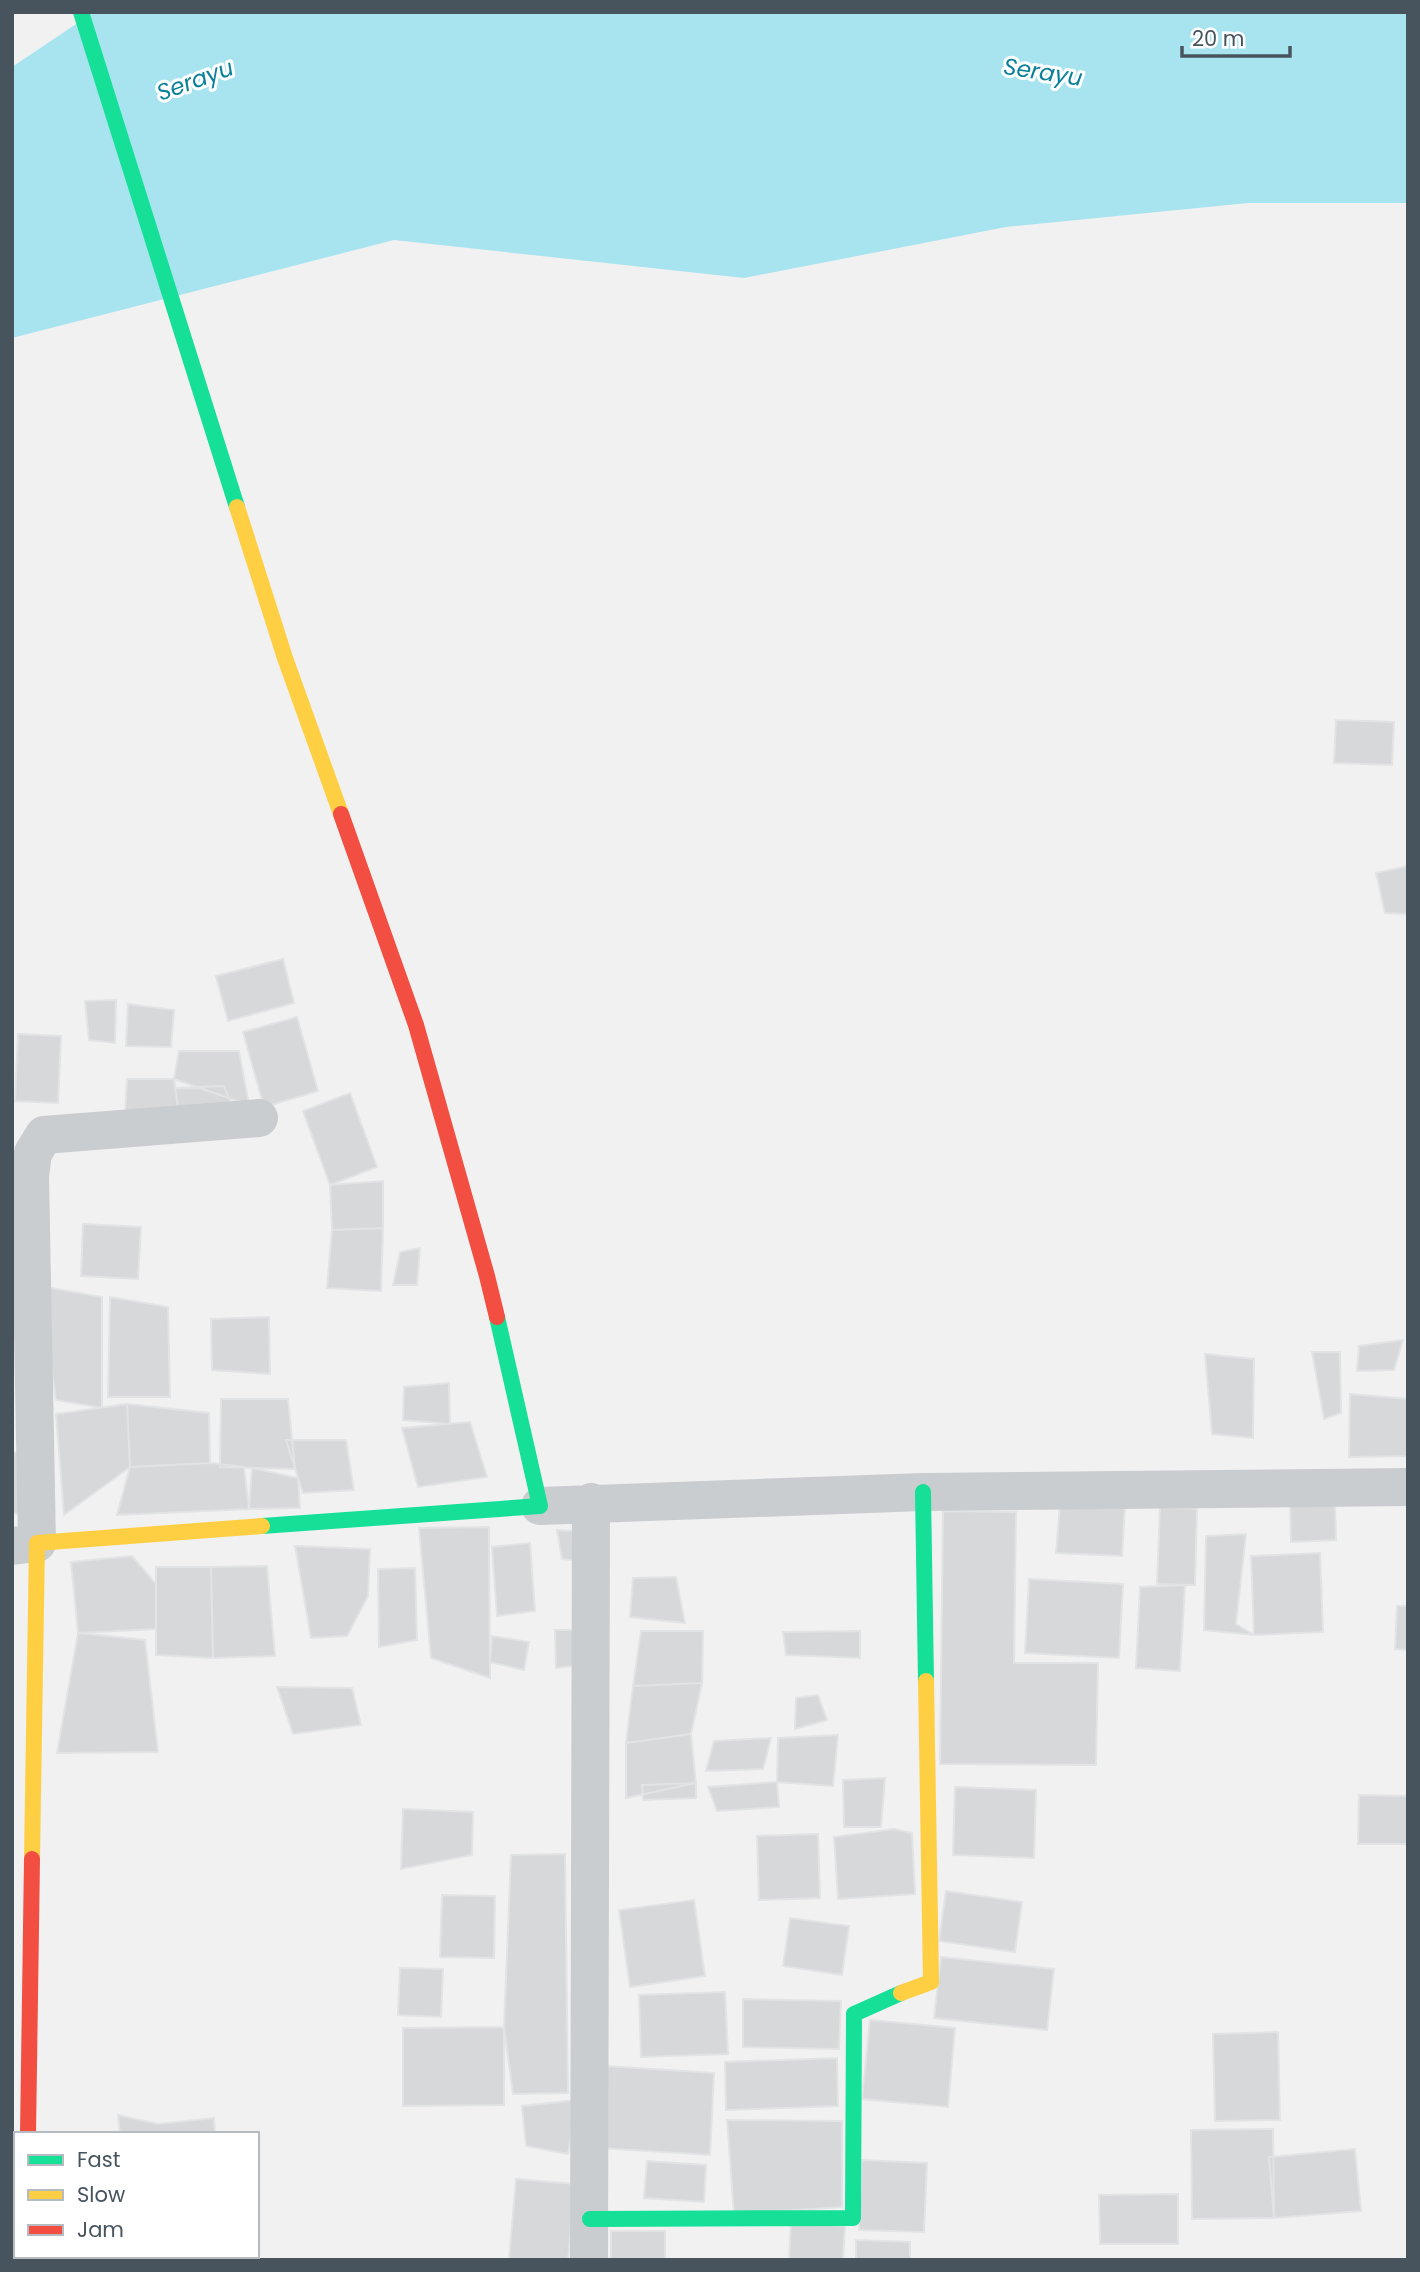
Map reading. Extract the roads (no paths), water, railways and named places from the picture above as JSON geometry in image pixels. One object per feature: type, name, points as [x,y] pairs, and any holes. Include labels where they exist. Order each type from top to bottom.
[{"type":"street","points":[[81,12],[285,658],[416,1026],[487,1276],[540,1506]]},
{"type":"street","points":[[28,2132],[25,1545],[30,1176],[33,1153],[44,1135],[259,1118]]},
{"type":"street","points":[[25,1545],[591,1502],[923,1493],[1408,1487]]},
{"type":"street","points":[[590,2219],[853,2218],[854,2014],[931,1982],[923,1493]]},
{"type":"street","points":[[589,2260],[591,1502]]},
{"type":"water","name":"Serayu","points":[[94,12],[1408,12],[1408,203],[1248,203],[1006,227],[744,278],[394,240],[12,338],[12,67]]}]
